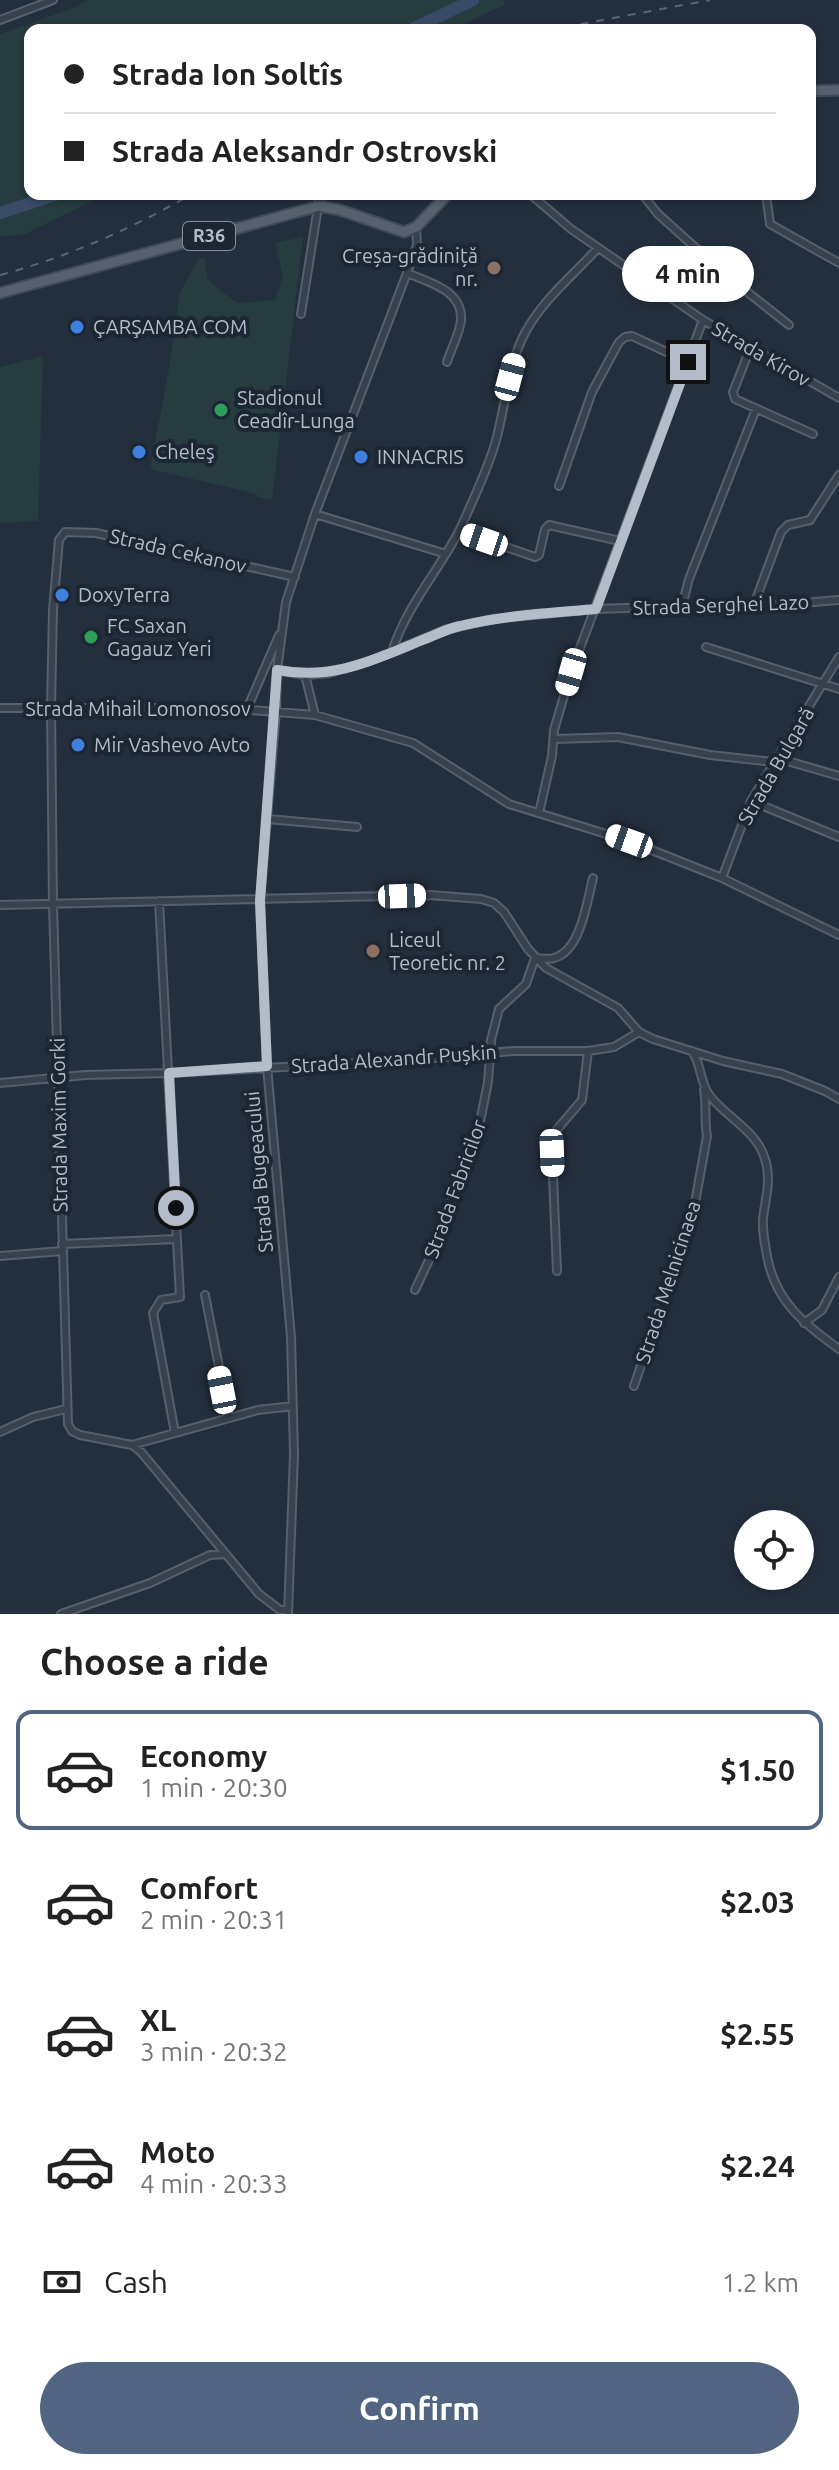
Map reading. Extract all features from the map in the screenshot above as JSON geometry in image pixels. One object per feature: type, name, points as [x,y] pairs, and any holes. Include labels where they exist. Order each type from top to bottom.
[{"type":"main road","points":[[816,91],[839,90]]},
{"type":"main road","points":[[319,206],[404,232],[416,227],[442,200]]},
{"type":"main road","name":"R36","points":[[0,293],[319,206]]},
{"type":"street","points":[[0,20],[53,0]]},
{"type":"street","points":[[301,314],[320,200]]},
{"type":"street","name":"Strada Kirov","points":[[538,200],[598,248],[703,320],[839,398]]},
{"type":"street","points":[[647,200],[658,214],[727,276],[789,325]]},
{"type":"street","points":[[767,200],[770,224],[839,263]]},
{"type":"street","name":"Strada Bugeacului","points":[[288,1612],[293,1406],[284,1245],[267,1066],[260,901],[277,670],[281,631],[295,577],[315,514],[417,245],[416,227]]},
{"type":"street","points":[[392,652],[405,617],[459,531],[495,442],[524,334],[544,305],[598,248]]},
{"type":"street","points":[[407,273],[443,287],[460,309],[461,321],[447,362]]},
{"type":"street","points":[[539,813],[555,739],[554,730],[571,672],[703,320]]},
{"type":"street","points":[[559,486],[592,392],[619,342],[632,336],[688,362]]},
{"type":"street","points":[[750,349],[733,392],[735,399],[813,434]]},
{"type":"street","points":[[682,606],[689,579],[756,409]]},
{"type":"street","points":[[753,607],[781,532],[788,525],[810,520],[839,475]]},
{"type":"street","points":[[315,514],[446,554]]},
{"type":"street","points":[[459,531],[535,557],[539,555],[545,529],[549,525],[620,541]]},
{"type":"street","name":"Strada Cekanov","points":[[61,533],[96,533],[295,577]]},
{"type":"street","name":"Strada Maxim Gorki","points":[[61,533],[53,610],[51,707],[66,1409]]},
{"type":"street","name":"Strada Serghei Lazo","points":[[277,670],[305,675],[329,673],[460,626],[532,614],[682,606],[753,607],[839,600]]},
{"type":"street","name":"Strada Bugeacului","points":[[247,709],[281,631]]},
{"type":"street","points":[[706,647],[839,689]]},
{"type":"street","name":"Strada Bulgară","points":[[722,878],[751,801],[839,657]]},
{"type":"street","points":[[305,675],[315,715]]},
{"type":"street","name":"Strada Mihail Lomonosov","points":[[0,708],[247,709],[315,715],[413,743],[509,804],[629,841],[722,878],[839,935]]},
{"type":"street","points":[[555,739],[618,737],[710,755],[776,760],[839,776]]},
{"type":"street","points":[[751,801],[839,837]]},
{"type":"street","points":[[268,819],[357,827]]},
{"type":"street","points":[[535,958],[552,959],[564,954],[571,946],[580,929],[593,878]]},
{"type":"street","points":[[0,905],[430,895],[481,899],[494,903],[504,912],[535,958],[566,981],[618,1008],[639,1032],[746,1067],[782,1074],[839,1099]]},
{"type":"street","points":[[159,901],[180,1297],[161,1300],[153,1313],[175,1433]]},
{"type":"street","name":"Strada Fabricilor","points":[[415,1290],[446,1224],[458,1176],[477,1137],[499,1009],[526,984],[535,958]]},
{"type":"street","name":"Strada Alexandr Pușkin","points":[[0,1083],[85,1075],[400,1061],[513,1051],[588,1051],[614,1047],[639,1032]]},
{"type":"street","points":[[557,1271],[552,1153],[554,1133],[582,1100],[588,1051]]},
{"type":"street","points":[[692,1051],[712,1099],[741,1125],[765,1157],[768,1196],[763,1220],[770,1270],[776,1288],[804,1323],[839,1349]]},
{"type":"street","name":"Strada Melnicinaea","points":[[634,1386],[693,1214],[707,1136],[705,1125],[708,1110],[703,1083]]},
{"type":"street","points":[[0,1256],[62,1247],[177,1239]]},
{"type":"street","points":[[804,1323],[822,1310],[839,1277]]},
{"type":"street","points":[[205,1295],[229,1418]]},
{"type":"street","points":[[0,1432],[33,1417],[66,1409],[72,1431],[132,1445],[258,1410],[293,1406]]},
{"type":"street","points":[[132,1445],[152,1463],[259,1594],[280,1610],[288,1612]]},
{"type":"street","points":[[61,1614],[150,1583],[210,1555],[226,1554]]},
{"type":"street","points":[[269,1614],[280,1610]]},
{"type":"green space","points":[[87,0],[503,0],[504,5],[464,24],[28,24]]},
{"type":"green space","points":[[24,25],[24,200],[95,200],[25,234],[0,237],[0,34]]},
{"type":"green space","name":"Stadionul Ceadîr-Lunga","points":[[303,237],[272,500],[150,469],[180,293],[198,259],[204,258],[208,280],[237,303],[275,300],[283,276],[275,243]]},
{"type":"green space","points":[[43,356],[38,521],[0,523],[0,367]]},
{"type":"waterway","points":[[423,24],[473,0]]},
{"type":"waterway","points":[[0,213],[40,200]]},
{"type":"railway","points":[[581,24],[710,0]]},
{"type":"railway","points":[[0,275],[99,241],[181,200]]},
{"type":"place","name":"Creșa-grădiniță nr.","points":[[494,268]]},
{"type":"place","name":"ÇARŞAMBA COM","points":[[77,327]]},
{"type":"place","name":"Stadionul Ceadîr-Lunga","points":[[221,410]]},
{"type":"place","name":"Cheleş","points":[[139,452]]},
{"type":"place","name":"INNACRIS","points":[[361,457]]},
{"type":"place","name":"DoxyTerra","points":[[62,595]]},
{"type":"place","name":"FC Saxan Gagauz Yeri","points":[[91,637]]},
{"type":"place","name":"Mir Vashevo Avto","points":[[78,745]]},
{"type":"place","name":"Liceul Teoretic nr. 2","points":[[373,951]]},
{"type":"route","points":[[176,1208],[169,1073],[267,1066],[260,901],[277,670],[305,675],[329,673],[370,661],[460,626],[532,614],[596,609],[688,362]]}]
